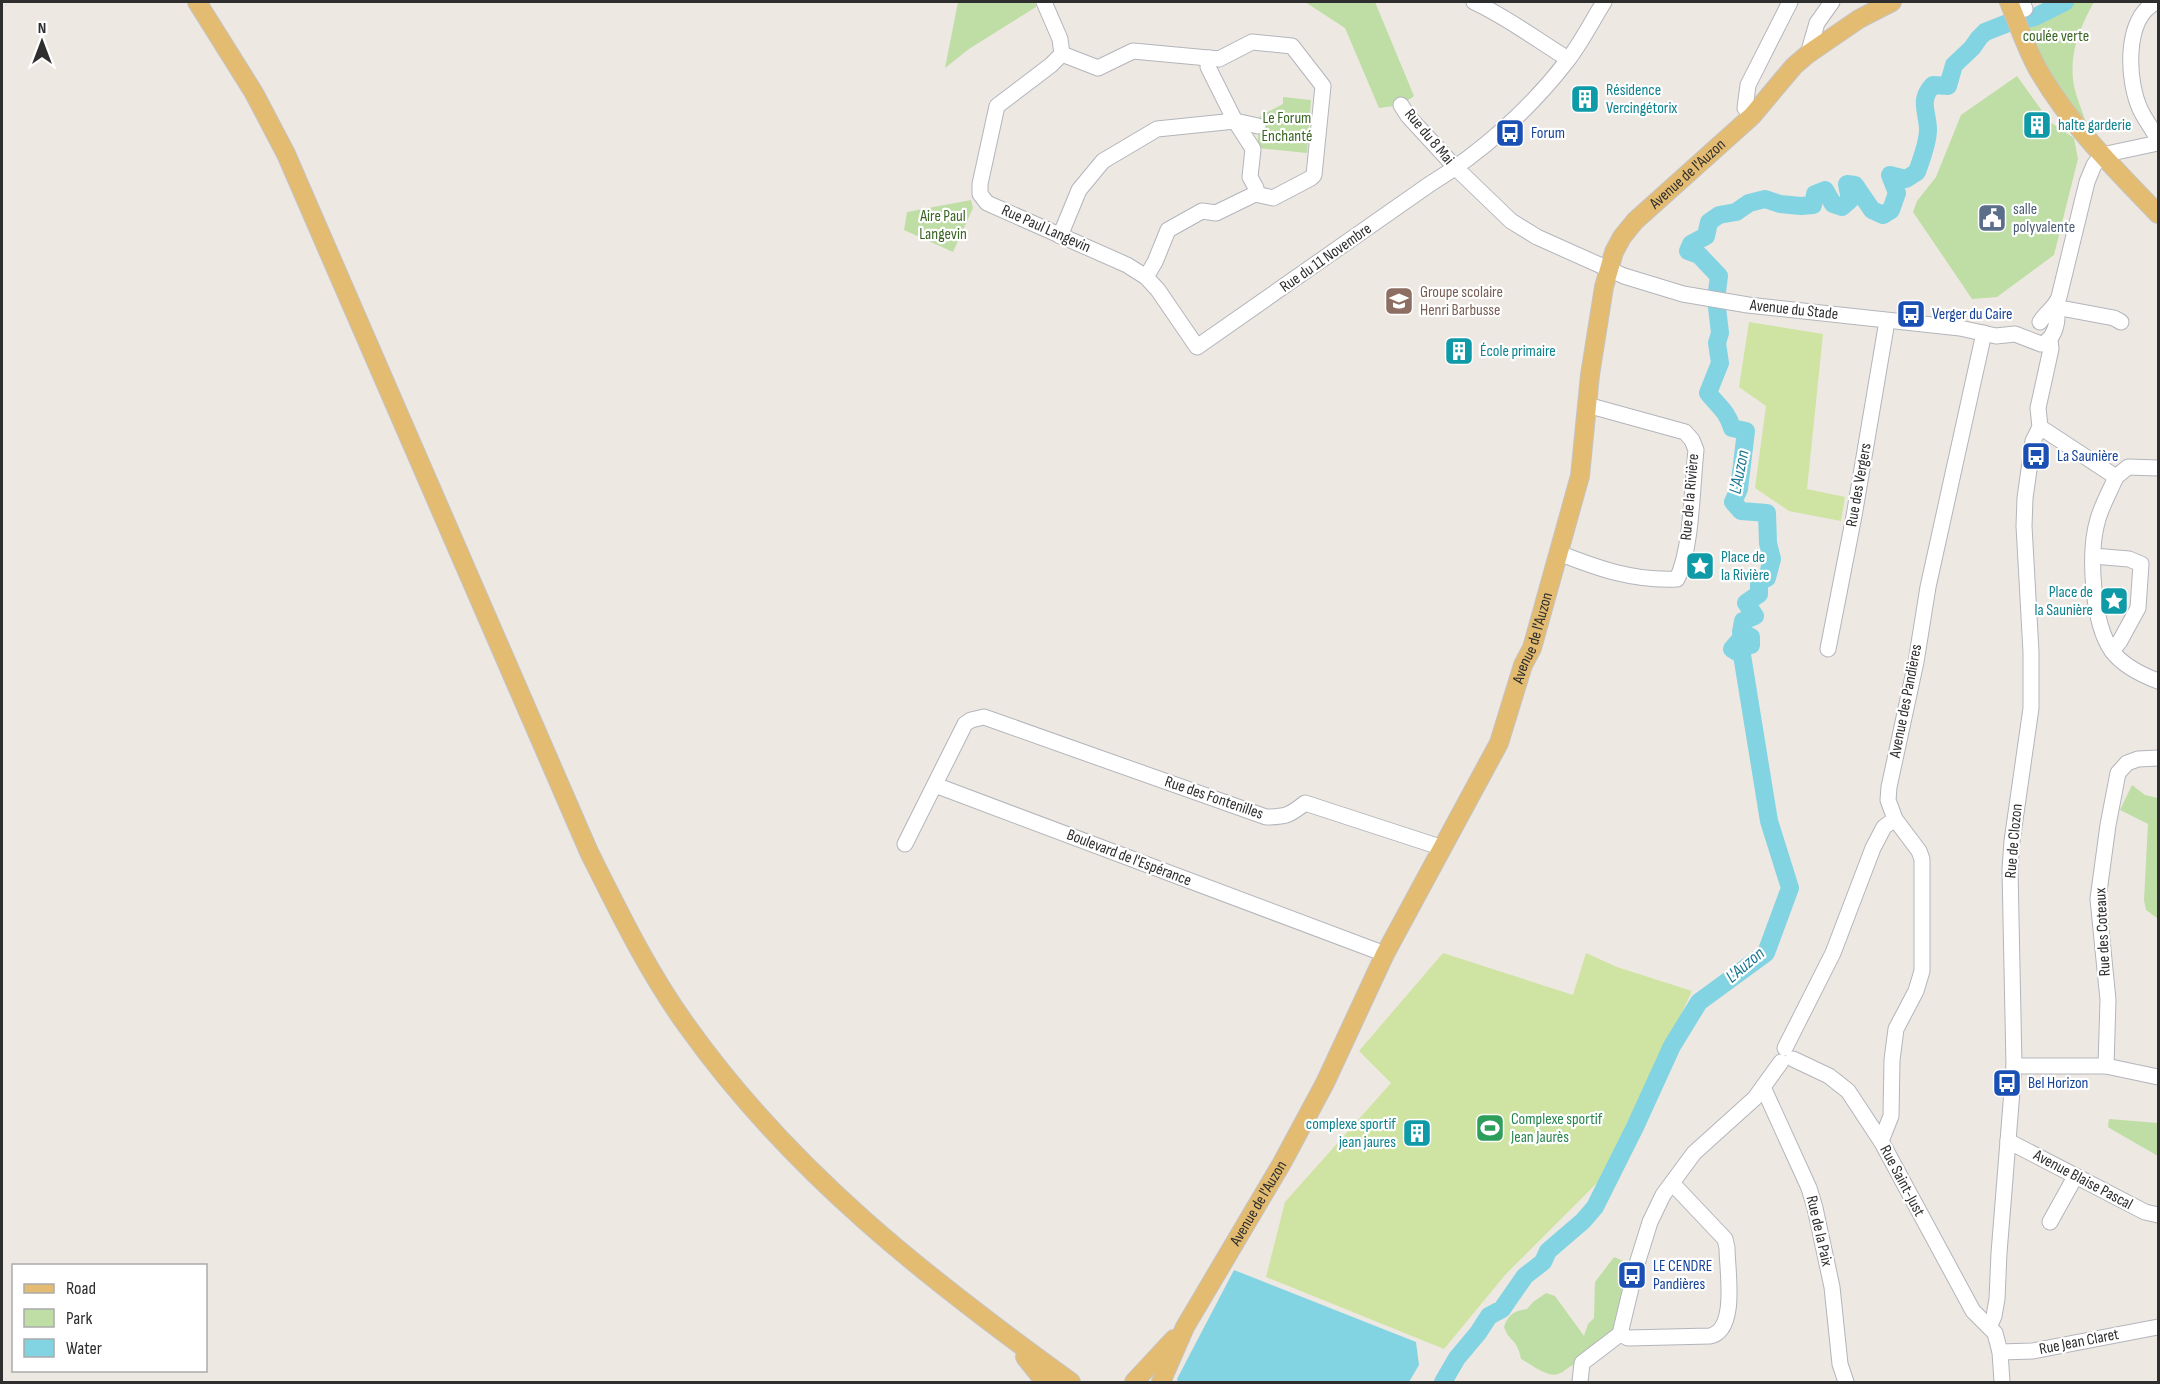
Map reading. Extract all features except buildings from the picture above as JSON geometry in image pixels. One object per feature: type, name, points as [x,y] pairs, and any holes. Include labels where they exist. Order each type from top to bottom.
[{"type":"main road","points":[[197,2],[254,93],[286,154],[589,852],[635,944],[687,1026],[725,1077],[797,1158],[927,1274],[1071,1383]]},
{"type":"main road","name":"Avenue de l'Auzon","points":[[1185,1327],[1287,1153],[1324,1083],[1385,954],[1500,743],[1523,665],[1532,648],[1580,476],[1594,340],[1609,269],[1622,237],[1635,221],[1752,116],[1794,66],[1859,19],[1892,2]]},
{"type":"main road","points":[[2017,10],[2042,76],[2079,128],[2158,214]]},
{"type":"main road","points":[[1134,1383],[1185,1327]]},
{"type":"main road","points":[[1161,1383],[1185,1327]]},
{"type":"main road","points":[[999,1330],[1033,1366],[1045,1383]]},
{"type":"street","points":[[1044,2],[1060,39],[1062,54],[1098,68],[1133,51],[1219,59],[1252,42],[1292,46],[1323,86],[1314,175],[1273,198],[1256,194],[1216,213],[1202,211],[1168,230],[1146,277]]},
{"type":"street","points":[[1474,2],[1494,5],[1509,22],[1568,59]]},
{"type":"street","name":"Rue du 11 Novembre","points":[[1197,347],[1456,168],[1533,100],[1568,59],[1604,2]]},
{"type":"street","points":[[1752,116],[1745,108],[1748,85],[1790,2]]},
{"type":"street","points":[[1808,54],[1817,23],[1832,2]]},
{"type":"street","points":[[2102,155],[2158,141],[2141,112],[2134,92],[2131,70],[2131,46],[2135,30],[2148,6],[2157,2]]},
{"type":"street","name":"Rue Paul Langevin","points":[[1062,54],[997,106],[980,184],[980,194],[987,203],[1127,265],[1146,277],[1158,290],[1197,347]]},
{"type":"street","points":[[1209,58],[1208,67],[1235,121],[1253,150],[1250,177],[1256,188],[1256,194]]},
{"type":"street","name":"Rue du 8 Mai","points":[[1401,105],[1408,116],[1456,168],[1511,221],[1537,237],[1609,269]]},
{"type":"street","points":[[1060,236],[1079,190],[1103,161],[1157,129],[1235,121],[1258,126]]},
{"type":"street","name":"Rue de Clozon","points":[[1990,1325],[1997,1299],[2014,1066],[2010,869],[2016,806],[2031,708],[2025,498],[2033,441],[2040,427],[2038,408],[2051,349],[2043,339],[2058,315],[2055,307],[2087,182],[2094,165],[2102,155]]},
{"type":"street","name":"Avenue du Stade","points":[[1609,269],[1659,288],[1735,303],[1960,328],[1996,336],[2016,334],[2043,339]]},
{"type":"street","points":[[2043,339],[2031,329],[2055,307],[2114,318],[2121,322]]},
{"type":"street","name":"Rue des Vergers","points":[[1828,649],[1854,516],[1887,321]]},
{"type":"street","name":"Avenue du Stade","points":[[1984,333],[2019,329],[2037,323]]},
{"type":"street","name":"Avenue des Pandières","points":[[1895,819],[1888,800],[1889,787],[1916,662],[1928,587],[1984,333]]},
{"type":"street","name":"Rue de la Rivière","points":[[1559,553],[1630,577],[1656,580],[1677,579],[1682,570],[1687,546],[1696,450],[1692,440],[1685,432],[1587,405]]},
{"type":"street","points":[[2040,427],[2116,477]]},
{"type":"street","points":[[2158,468],[2128,467],[2116,477],[2098,519],[2092,578],[2097,607],[2112,651],[2127,665],[2158,681]]},
{"type":"street","points":[[2093,556],[2129,559],[2141,564],[2138,608],[2112,651]]},
{"type":"street","name":"Rue des Fontenilles","points":[[935,785],[965,724],[984,717],[1266,817],[1283,817],[1293,813],[1305,803],[1443,848]]},
{"type":"street","name":"Rue des Coteaux","points":[[2106,1066],[2108,1000],[2098,899],[2108,825],[2118,773],[2127,763],[2138,759],[2158,758]]},
{"type":"street","points":[[906,844],[935,785]]},
{"type":"street","name":"Boulevard de l'Espérance","points":[[935,785],[1385,954]]},
{"type":"street","points":[[1581,1383],[1582,1363],[1620,1334],[1636,1267],[1650,1222],[1663,1195],[1694,1153],[1755,1098],[1786,1056],[1833,953],[1873,848],[1884,827],[1895,819],[1916,846],[1922,858],[1922,971],[1916,991],[1896,1029],[1892,1044],[1891,1116],[1881,1141]]},
{"type":"street","name":"Rue Saint-Just","points":[[1786,1056],[1829,1076],[1848,1091],[1881,1141],[1973,1311],[1990,1325]]},
{"type":"street","points":[[2014,1066],[2106,1066],[2158,1077]]},
{"type":"street","name":"Rue de la Paix","points":[[1762,1087],[1809,1188],[1815,1208],[1832,1287],[1840,1364],[1846,1383]]},
{"type":"street","name":"Avenue Blaise Pascal","points":[[2008,1141],[2145,1212],[2158,1215]]},
{"type":"street","points":[[2050,1222],[2075,1177]]},
{"type":"street","points":[[1620,1334],[1628,1338],[1710,1336],[1715,1335],[1727,1319],[1725,1239],[1672,1183]]},
{"type":"street","points":[[1990,1325],[1995,1332],[2000,1352],[2002,1383]]},
{"type":"street","name":"Rue Jean Claret","points":[[2000,1352],[2033,1351],[2158,1327]]},
{"type":"green space","points":[[958,2],[1035,2],[1036,7],[969,49],[945,68]]},
{"type":"green space","points":[[1305,2],[1375,2],[1414,96],[1401,105],[1379,108],[1345,28]]},
{"type":"green space","name":"coulée verte","points":[[2071,2],[2094,2],[2081,29],[2073,58],[2074,84],[2085,120],[2052,75],[2027,25]]},
{"type":"green space","points":[[2017,76],[2050,122],[2074,138],[2078,159],[2054,255],[1997,297],[1972,299],[1913,212],[1917,201],[1936,177],[1961,115]]},
{"type":"green space","name":"Le Forum Enchanté","points":[[1283,97],[1311,100],[1307,153],[1257,148],[1260,116],[1283,104]]},
{"type":"green space","name":"Aire Paul Langevin","points":[[971,200],[973,208],[953,252],[904,230],[907,212]]},
{"type":"green space","points":[[1749,322],[1823,334],[1807,489],[1845,497],[1841,521],[1789,511],[1755,488],[1766,406],[1739,387]]},
{"type":"green space","points":[[2132,785],[2145,795],[2158,798],[2157,918],[2146,910],[2144,900],[2148,824],[2120,810]]},
{"type":"green space","name":"Complexe sportif Jean Jaurès","points":[[1443,953],[1573,995],[1586,953],[1617,967],[1692,991],[1608,1172],[1505,1275],[1444,1349],[1266,1277],[1285,1202],[1391,1083],[1359,1051]]},
{"type":"green space","points":[[2109,1119],[2158,1123],[2158,1156],[2108,1127]]},
{"type":"green space","points":[[1614,1257],[1626,1262],[1630,1276],[1614,1329],[1576,1364],[1558,1374],[1549,1374],[1521,1359],[1517,1347],[1504,1327],[1507,1319],[1515,1312],[1527,1309],[1546,1293],[1555,1296],[1584,1336],[1588,1324],[1594,1318],[1595,1282]]},
{"type":"water","points":[[1234,1270],[1416,1342],[1419,1365],[1409,1382],[1178,1382],[1177,1379]]},
{"type":"waterway","name":"L'Auzon","points":[[1443,1382],[1457,1358],[1489,1316],[1502,1309],[1525,1276],[1543,1262],[1548,1251],[1583,1221],[1595,1207],[1672,1046],[1699,1002],[1766,953],[1790,888],[1769,821],[1742,655],[1732,649],[1737,643],[1751,645],[1751,637],[1741,632],[1743,621],[1755,616],[1746,603],[1759,594],[1759,582],[1767,578],[1772,559],[1768,543],[1767,513],[1741,511],[1733,502],[1739,489],[1746,431],[1732,428],[1725,413],[1708,393],[1720,363],[1717,343],[1720,333],[1716,299],[1719,276],[1699,255],[1688,251],[1691,244],[1706,236],[1709,222],[1719,215],[1736,212],[1749,203],[1765,199],[1780,204],[1813,205],[1815,194],[1825,190],[1833,204],[1842,207],[1850,200],[1847,184],[1855,185],[1872,210],[1883,215],[1891,210],[1897,193],[1890,175],[1906,179],[1917,172],[1927,140],[1926,96],[1933,85],[1948,86],[1954,65],[1985,32],[2008,23],[2035,17],[2065,2]]},
{"type":"place","name":"Résidence Vercingétorix","points":[[1585,99]]},
{"type":"place","name":"halte garderie","points":[[2037,125]]},
{"type":"place","name":"Forum","points":[[1510,133]]},
{"type":"place","name":"salle polyvalente","points":[[1992,218]]},
{"type":"place","name":"Groupe scolaire Henri Barbusse","points":[[1399,301]]},
{"type":"place","name":"Verger du Caire","points":[[1911,314]]},
{"type":"place","name":"École primaire","points":[[1459,351]]},
{"type":"place","name":"La Saunière","points":[[2036,456]]},
{"type":"place","name":"Place de la Rivière","points":[[1700,566]]},
{"type":"place","name":"Place de la Saunière","points":[[2114,601]]},
{"type":"place","name":"Bel Horizon","points":[[2007,1083]]},
{"type":"place","name":"Complexe sportif Jean Jaurès","points":[[1490,1128]]},
{"type":"place","name":"complexe sportif jean jaures","points":[[1417,1133]]},
{"type":"place","name":"LE CENDRE Pandières","points":[[1632,1275]]}]
